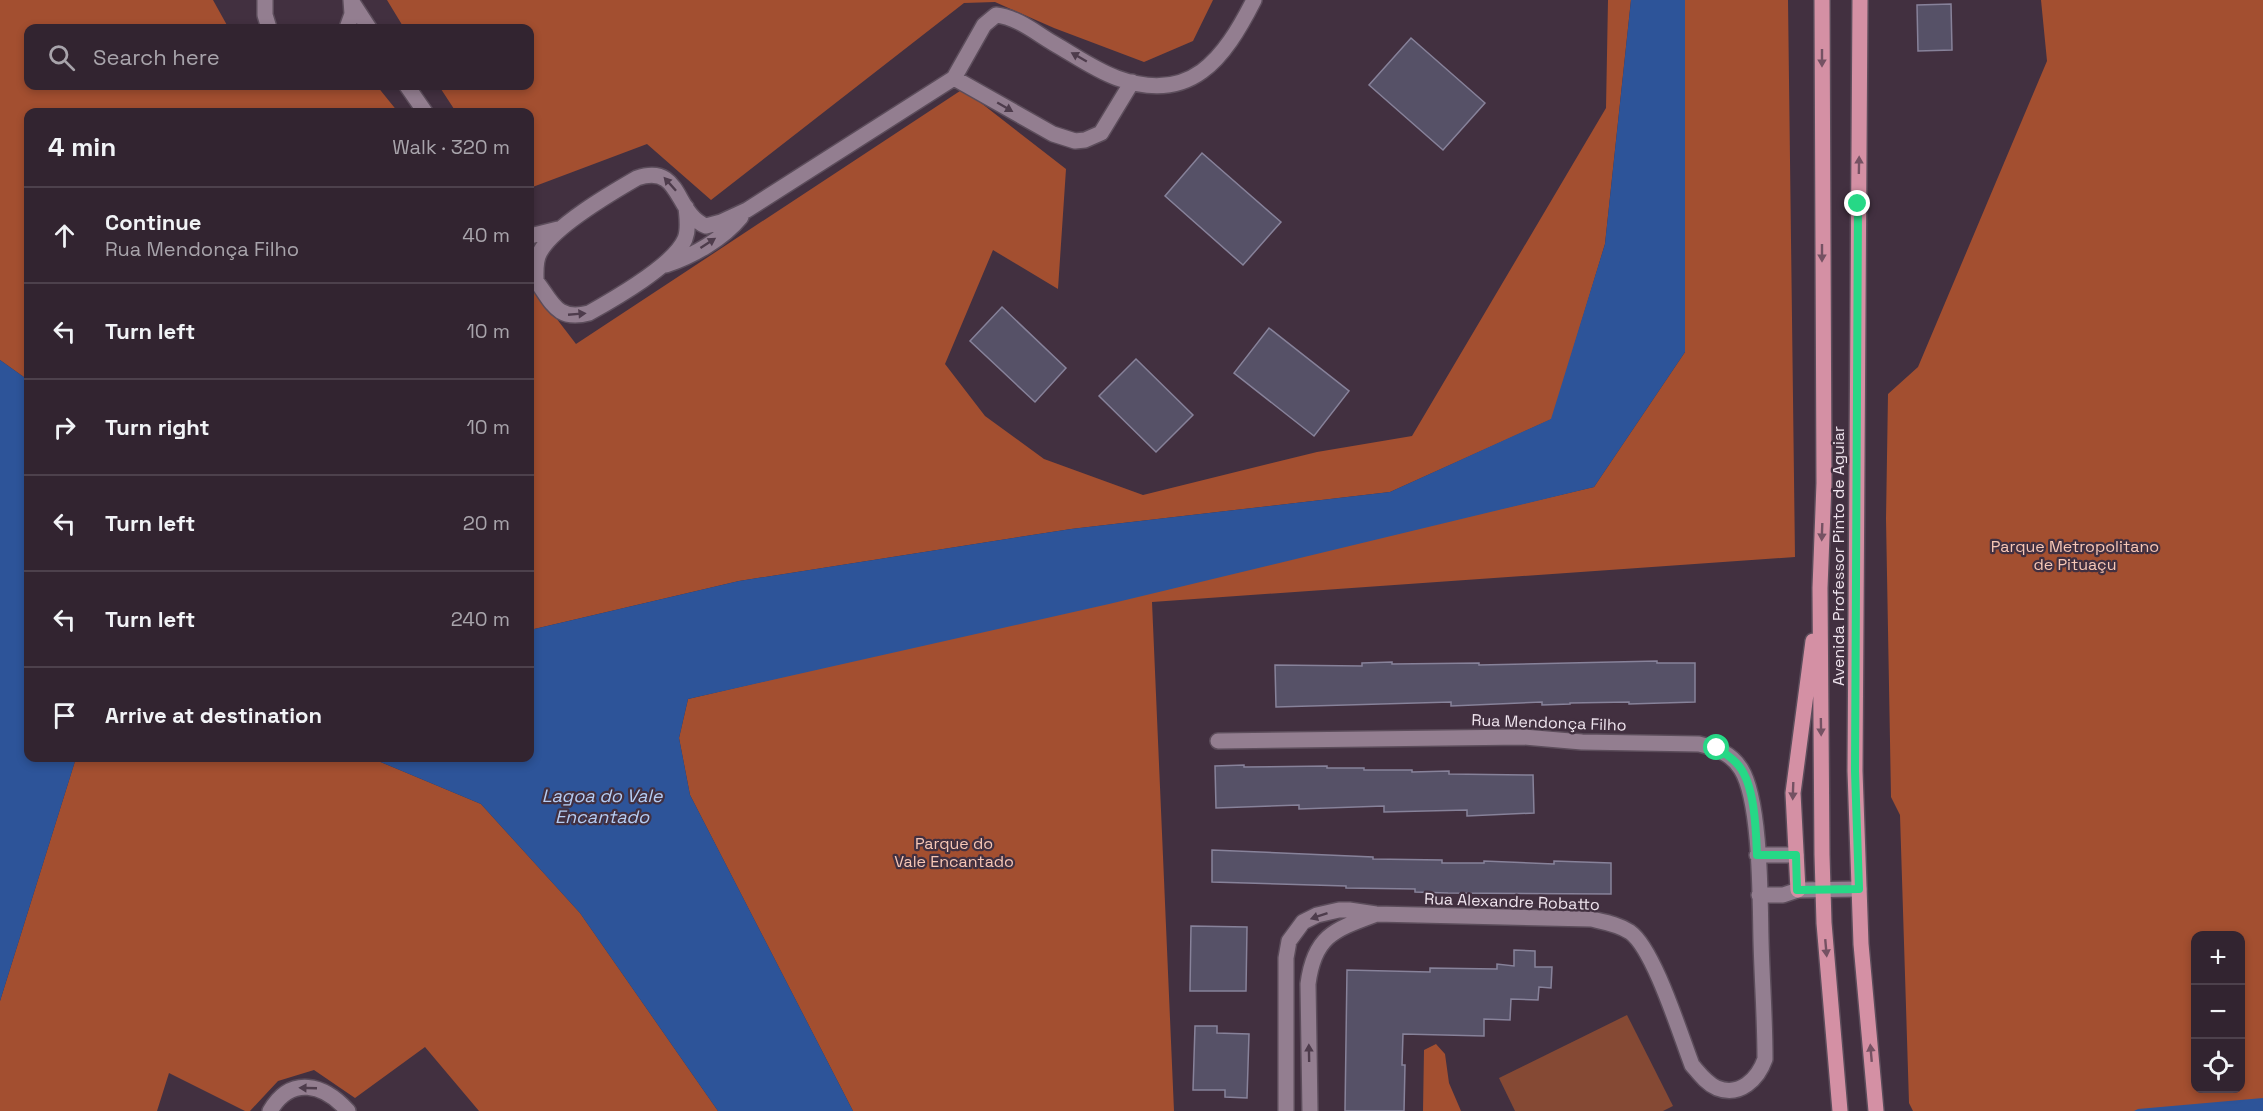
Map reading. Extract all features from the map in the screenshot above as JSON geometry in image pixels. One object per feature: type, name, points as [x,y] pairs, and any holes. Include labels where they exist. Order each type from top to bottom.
[{"type":"main road","name":"Avenida Professor Pinto de Aguiar","points":[[1822,0],[1824,483],[1820,588],[1823,890],[1840,1111]]},
{"type":"main road","name":"Avenida Professor Pinto de Aguiar","points":[[1860,0],[1855,771],[1861,944],[1876,1111]]},
{"type":"main road","points":[[1797,890],[1793,794],[1820,588]]},
{"type":"street","points":[[265,0],[268,24]]},
{"type":"street","points":[[534,273],[539,253],[564,227],[623,186],[650,174],[660,175],[671,183],[692,216],[706,226],[712,226],[747,210],[954,78],[984,25],[996,15],[1015,21],[1104,72],[1132,82],[1159,86],[1195,77],[1213,62],[1229,46],[1254,0]]},
{"type":"street","points":[[348,24],[352,14],[351,1]]},
{"type":"street","points":[[351,1],[366,24]]},
{"type":"street","points":[[954,78],[1053,134],[1075,141],[1085,140],[1101,133],[1132,82]]},
{"type":"street","points":[[410,90],[422,108]]},
{"type":"street","points":[[534,278],[551,304],[567,315],[578,316],[599,307],[662,266],[684,241],[688,224],[686,206]]},
{"type":"street","points":[[662,266],[685,259],[732,228],[747,210]]},
{"type":"street","points":[[534,235],[564,227]]},
{"type":"street","name":"Rua Mendonça Filho","points":[[1218,741],[1523,737],[1582,742],[1699,744],[1717,748],[1741,768],[1747,782],[1756,824],[1759,895]]},
{"type":"street","points":[[1757,855],[1796,855]]},
{"type":"street","points":[[1759,895],[1783,895],[1797,890],[1859,889]]},
{"type":"street","name":"Rua Alexandre Robatto","points":[[1286,1111],[1285,987],[1289,941],[1303,922],[1317,915],[1349,910],[1376,914],[1591,919],[1612,924],[1630,933],[1650,957],[1692,1065],[1704,1079],[1717,1088],[1732,1090],[1751,1082],[1761,1071],[1765,1059],[1759,895]]},
{"type":"street","name":"Rua Alexandre Robatto","points":[[1310,1111],[1308,984],[1310,965],[1316,951],[1328,937],[1346,926],[1376,914]]},
{"type":"street","points":[[270,1111],[274,1103],[284,1095],[296,1088],[311,1087],[325,1091],[348,1111]]},
{"type":"shaded area","points":[[1627,1015],[1673,1106],[1663,1111],[1515,1111],[1499,1078]]},
{"type":"green space","points":[[0,0],[213,0],[226,24],[24,24],[24,90],[380,90],[395,108],[24,108],[24,377],[0,360]]},
{"type":"green space","points":[[387,0],[1213,0],[1193,41],[1144,62],[1054,28],[995,2],[964,3],[711,200],[647,144],[534,186],[534,108],[453,108],[442,90],[534,90],[534,24],[402,24]]},
{"type":"green space","points":[[1608,0],[1631,0],[1605,244],[1552,419],[1390,492],[1071,529],[739,581],[534,629],[534,289],[576,344],[963,89],[1066,169],[1058,289],[993,250],[945,364],[985,416],[1044,459],[1143,495],[1317,452],[1412,436],[1606,108]]},
{"type":"green space","name":"Parque do Vale Encantado","points":[[1685,0],[1788,0],[1795,557],[1152,602],[1174,1111],[853,1111],[690,795],[679,738],[688,699],[1594,487],[1685,352]]},
{"type":"green space","name":"Parque Metropolitano de Pituaçu","points":[[2041,0],[2263,0],[2263,1111],[1913,1111],[1909,1103],[1900,815],[1891,797],[1886,519],[1888,394],[1918,367],[2047,61]]},
{"type":"green space","points":[[75,762],[381,762],[481,804],[580,913],[718,1111],[479,1111],[425,1047],[355,1098],[314,1070],[278,1081],[250,1111],[245,1111],[169,1073],[157,1111],[0,1111],[0,1001]]},
{"type":"green space","points":[[1436,1044],[1445,1054],[1449,1083],[1461,1111],[1423,1111],[1424,1050]]},
{"type":"water","name":"Lagoa do Vale Encantado","points":[[1631,0],[1685,0],[1685,352],[1594,487],[1109,604],[688,699],[679,738],[690,795],[853,1111],[718,1111],[580,913],[481,804],[381,762],[534,762],[534,629],[739,581],[1071,529],[1390,492],[1551,419],[1605,244]]},
{"type":"water","points":[[0,360],[24,377],[24,762],[75,762],[0,1001]]},
{"type":"water","points":[[2263,1098],[2263,1111],[2134,1111],[2138,1109]]},
{"type":"building","points":[[1951,4],[1952,50],[1918,51],[1917,5]]},
{"type":"building","points":[[1411,38],[1485,103],[1443,150],[1369,85]]},
{"type":"building","points":[[1202,153],[1281,222],[1243,265],[1165,196]]},
{"type":"building","points":[[1002,307],[1066,368],[1035,402],[970,341]]},
{"type":"building","points":[[1269,328],[1349,391],[1314,436],[1234,373]]},
{"type":"building","points":[[1136,359],[1193,415],[1156,452],[1099,396]]},
{"type":"building","points":[[1657,661],[1657,663],[1695,663],[1695,702],[1542,705],[1542,702],[1451,706],[1451,702],[1276,707],[1275,665],[1362,666],[1362,663],[1392,662],[1392,664],[1479,663],[1479,665]]},
{"type":"building","points":[[1244,765],[1244,767],[1327,766],[1327,768],[1364,768],[1364,770],[1412,770],[1412,772],[1449,771],[1449,774],[1533,775],[1534,813],[1467,816],[1467,810],[1384,812],[1384,806],[1299,809],[1299,805],[1216,808],[1215,766]]},
{"type":"building","points":[[1212,850],[1373,857],[1373,859],[1442,860],[1442,863],[1484,863],[1484,861],[1554,864],[1554,861],[1611,863],[1611,894],[1448,893],[1415,892],[1415,889],[1212,882]]},
{"type":"building","points":[[1191,926],[1247,927],[1246,991],[1190,991]]},
{"type":"building","points":[[1514,950],[1535,951],[1535,967],[1552,967],[1551,988],[1539,987],[1538,1000],[1511,999],[1510,1020],[1484,1019],[1484,1036],[1403,1034],[1404,1111],[1345,1111],[1347,970],[1430,972],[1430,968],[1497,969],[1497,964],[1514,966]]},
{"type":"building","points":[[1195,1026],[1217,1026],[1217,1033],[1249,1034],[1247,1098],[1225,1097],[1225,1090],[1193,1090]]},
{"type":"route","points":[[1717,748],[1741,768],[1747,782],[1756,824],[1757,855],[1796,855],[1797,890],[1859,889],[1855,771],[1858,204]]}]
